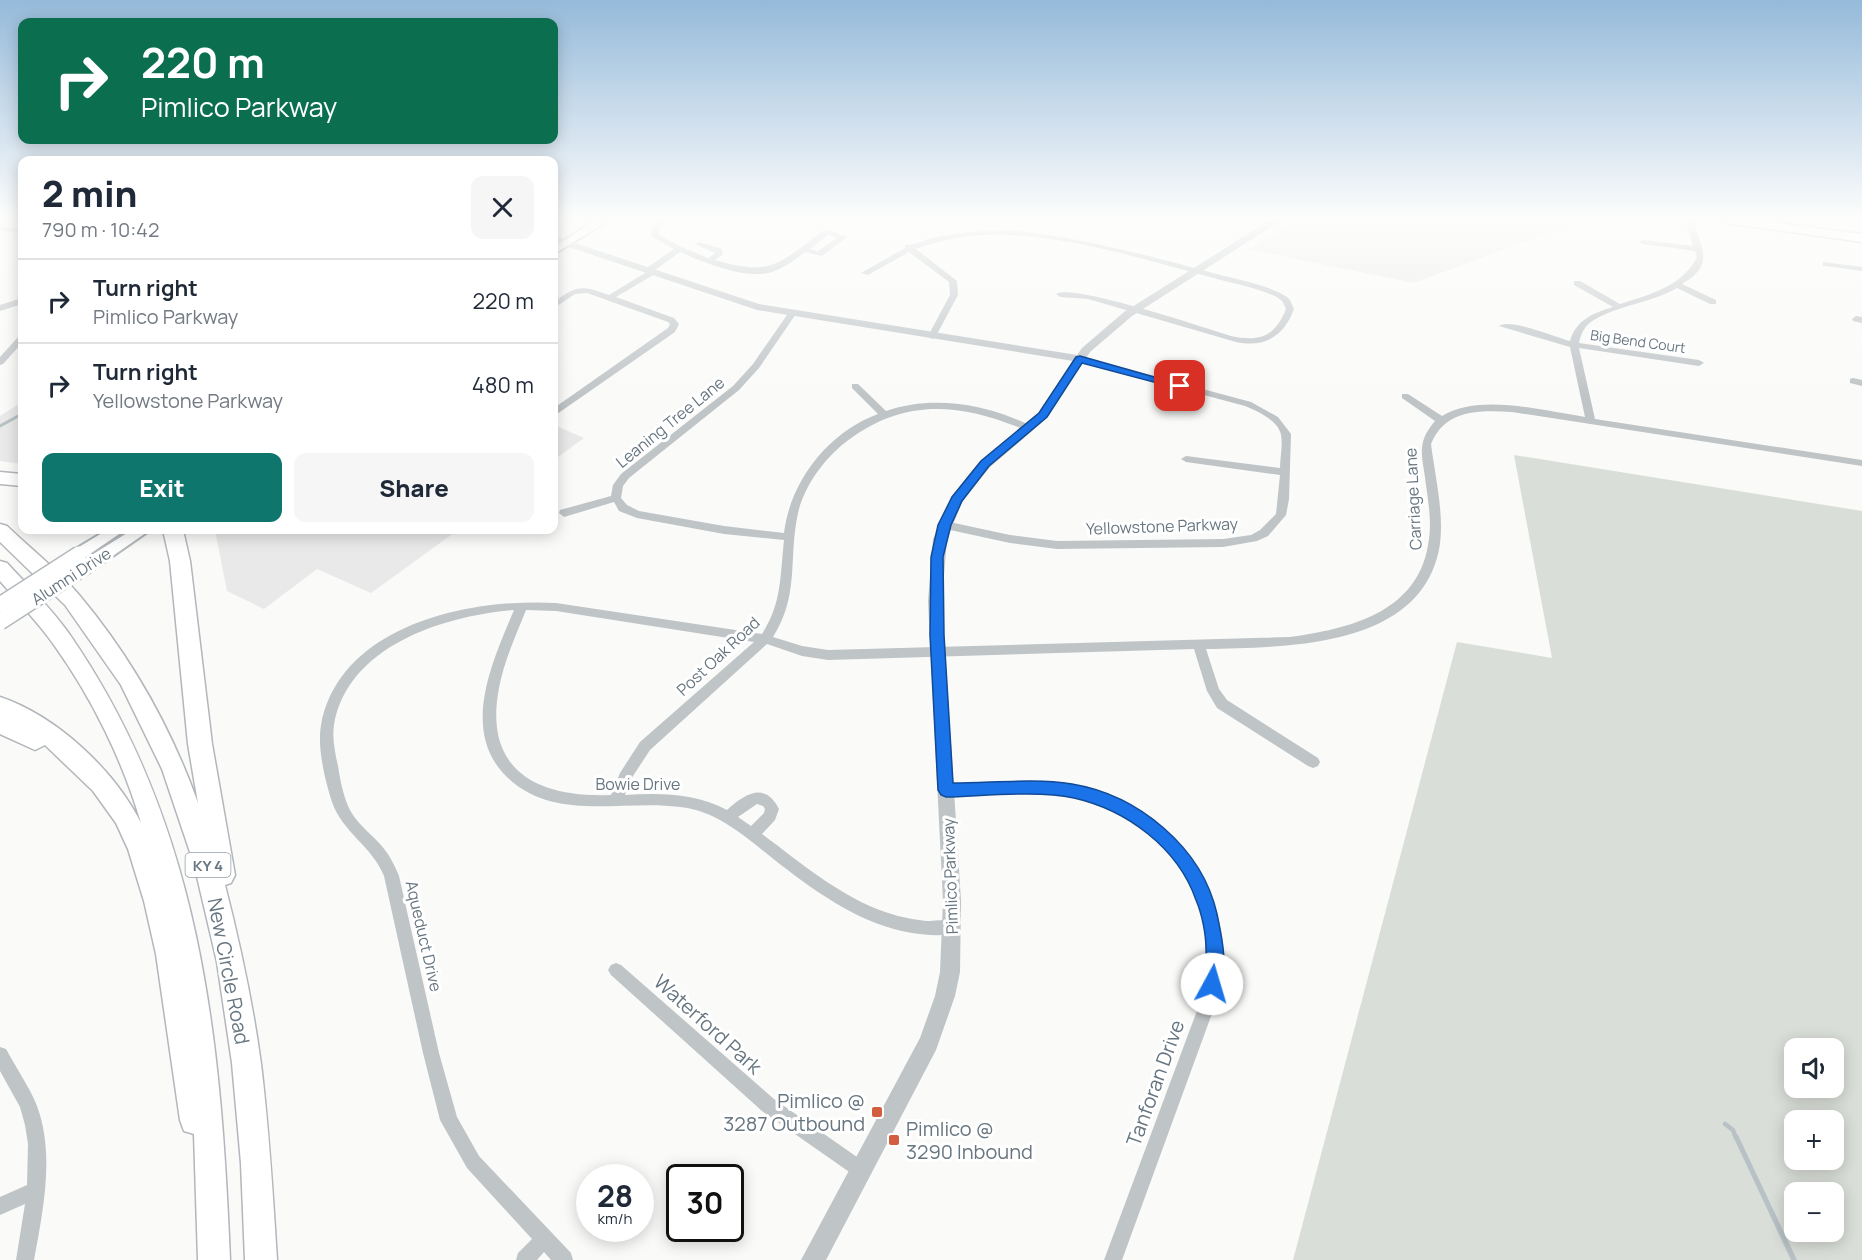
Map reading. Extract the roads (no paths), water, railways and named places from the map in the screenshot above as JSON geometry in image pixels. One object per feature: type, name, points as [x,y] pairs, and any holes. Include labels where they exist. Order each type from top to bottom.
[{"type":"highway","points":[[0,478],[18,480]]},
{"type":"highway","name":"New Circle Road","points":[[0,531],[63,590],[115,658],[168,754],[199,835],[229,952],[235,986],[251,1107],[259,1193],[261,1260]]},
{"type":"highway","points":[[174,534],[180,561],[194,700],[232,939],[235,986]]},
{"type":"highway","points":[[180,561],[182,534]]},
{"type":"highway","name":"KY 4","points":[[0,568],[40,611],[79,663],[120,736],[159,836],[186,950],[199,1025],[210,1128],[213,1260]]},
{"type":"highway","points":[[0,706],[36,725],[57,741],[106,789],[129,824],[154,890],[181,1014],[213,1260]]},
{"type":"highway","points":[[0,725],[20,732],[62,760],[129,824]]},
{"type":"main road","name":"Alumni Drive","points":[[0,622],[112,534]]},
{"type":"main road","name":"Alumni Drive","points":[[0,605],[134,534]]},
{"type":"street","points":[[611,297],[641,279]]},
{"type":"street","name":"Yellowstone Parkway","points":[[672,279],[745,304],[792,314],[1080,359],[1248,404],[1269,413],[1282,426],[1286,434],[1284,499],[1281,515],[1264,533],[1240,541],[1057,545],[1010,539],[945,525]]},
{"type":"street","points":[[932,336],[954,295],[953,281],[950,279]]},
{"type":"street","name":"Pimlico Parkway","points":[[813,1260],[928,1043],[938,1019],[950,972],[952,927],[936,570],[945,525],[957,499],[974,475],[1043,415],[1080,359],[1111,327],[1133,310],[1185,279]]},
{"type":"street","points":[[1060,294],[1089,297],[1249,342],[1270,339],[1289,314],[1288,304],[1275,294],[1220,279]]},
{"type":"street","points":[[1591,421],[1574,345],[1575,335],[1583,324],[1601,313],[1677,285],[1685,279]]},
{"type":"street","points":[[1577,283],[1619,307]]},
{"type":"street","points":[[1677,285],[1713,302]]},
{"type":"street","points":[[558,303],[579,290],[588,290],[671,320],[674,327],[558,409]]},
{"type":"street","points":[[0,308],[18,302]]},
{"type":"street","name":"Leaning Tree Lane","points":[[616,498],[618,485],[625,476],[747,378],[792,314]]},
{"type":"street","name":"Big Bend Court","points":[[1503,326],[1514,327],[1574,345],[1699,363]]},
{"type":"street","points":[[0,362],[18,342]]},
{"type":"street","points":[[855,386],[883,414]]},
{"type":"street","points":[[1405,396],[1441,420],[1468,410],[1494,408],[1862,463]]},
{"type":"street","name":"Post Oak Road","points":[[616,801],[625,777],[645,746],[765,639],[775,626],[784,602],[789,537],[796,503],[816,467],[849,434],[883,414],[916,406],[946,405],[997,415],[1029,428]]},
{"type":"street","name":"Carriage Lane","points":[[765,639],[802,651],[828,655],[1265,644],[1321,638],[1365,626],[1398,606],[1424,576],[1432,559],[1435,542],[1426,444],[1430,433],[1441,420]]},
{"type":"street","points":[[1186,459],[1284,472]]},
{"type":"street","points":[[564,513],[616,498],[623,508],[637,514],[724,530],[789,537]]},
{"type":"street","name":"Aqueduct Drive","points":[[564,1260],[474,1162],[449,1120],[431,1053],[395,887],[388,866],[358,834],[344,815],[339,799],[328,738],[332,711],[342,688],[361,666],[390,642],[426,624],[482,608],[522,605],[556,607],[765,639]]},
{"type":"street","name":"Bowie Drive","points":[[522,605],[493,685],[489,717],[491,736],[498,755],[508,769],[538,790],[558,798],[584,802],[678,800],[706,807],[728,817],[818,885],[854,907],[910,924],[952,927]]},
{"type":"street","points":[[1200,646],[1213,691],[1222,704],[1313,762]]},
{"type":"street","name":"Tanforan Drive","points":[[946,790],[1060,789],[1105,800],[1147,823],[1168,841],[1197,881],[1206,902],[1215,946],[1215,966],[1206,1008],[1113,1260]]},
{"type":"street","points":[[728,817],[748,800],[761,797],[766,799],[772,809],[770,816],[752,834]]},
{"type":"street","name":"Waterford Park","points":[[616,970],[768,1106],[861,1170]]},
{"type":"street","points":[[0,1055],[30,1111],[36,1163],[36,1190],[25,1260]]},
{"type":"street","points":[[0,1206],[36,1190]]},
{"type":"street","points":[[525,1260],[544,1239]]},
{"type":"waterway","points":[[0,426],[18,416]]},
{"type":"waterway","points":[[1725,1124],[1733,1130],[1736,1138]]},
{"type":"place","name":"Pimlico @ 3287 Outbound","points":[[877,1112]]},
{"type":"place","name":"Pimlico @ 3290 Inbound","points":[[894,1140]]}]
